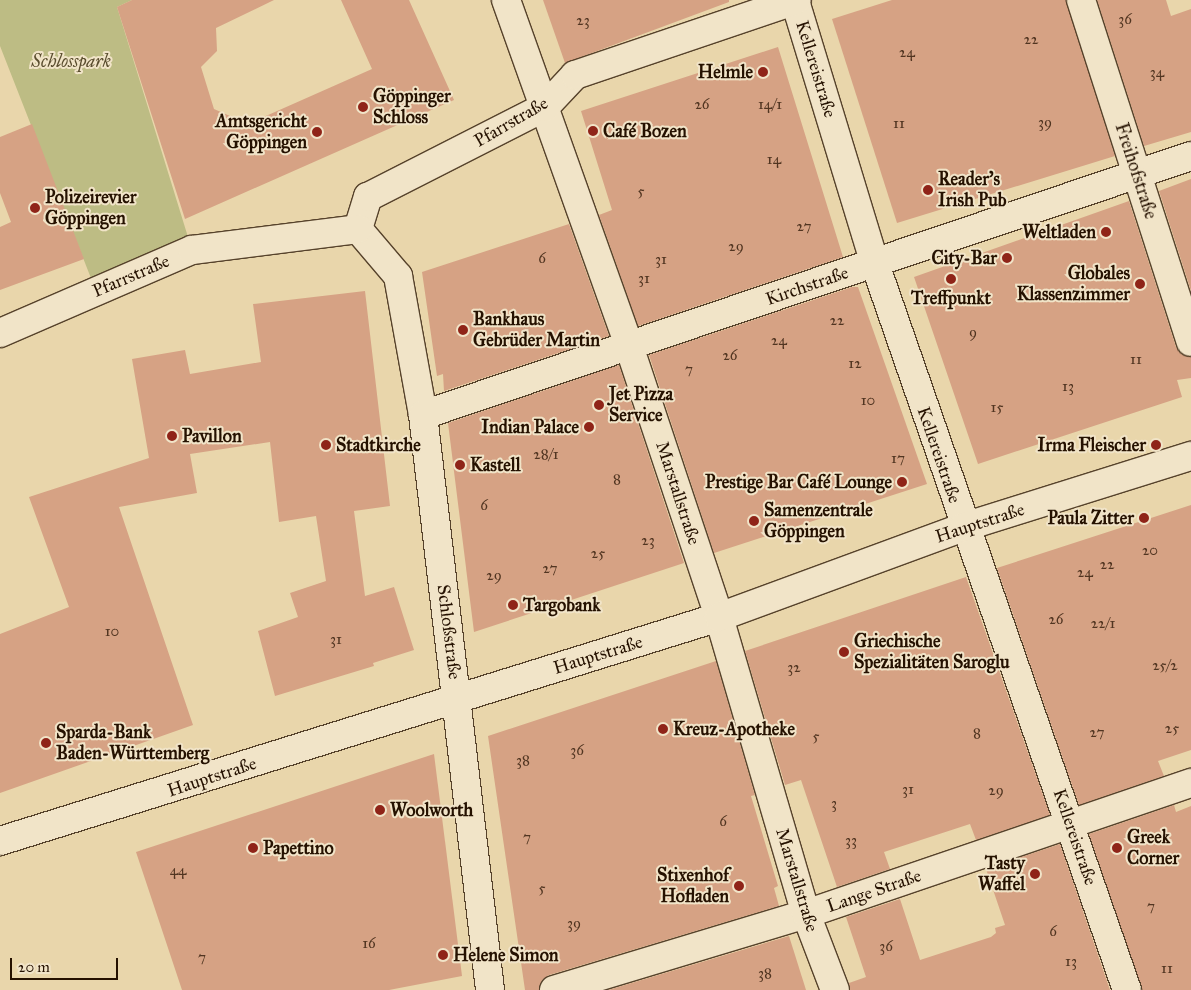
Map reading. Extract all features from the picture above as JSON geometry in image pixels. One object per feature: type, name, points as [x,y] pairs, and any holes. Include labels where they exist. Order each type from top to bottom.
[{"type":"street","name":"Marstallstraße","points":[[506,0],[629,346],[718,616],[806,914],[835,990]]},
{"type":"street","name":"Freihofstraße","points":[[1081,0],[1191,342]]},
{"type":"street","name":"Pfarrstraße","points":[[0,333],[192,250],[358,229],[368,197],[545,107],[575,75],[782,2]]},
{"type":"street","name":"Kellereistraße","points":[[782,2],[875,264],[964,527],[1070,822],[1127,990]]},
{"type":"street","name":"Kirchstraße","points":[[423,415],[1191,156]]},
{"type":"street","name":"Schloßstraße","points":[[358,229],[398,276],[423,415],[490,990]]},
{"type":"street","name":"Hauptstraße","points":[[0,841],[718,616],[964,527],[1191,456]]},
{"type":"street","name":"Lange Straße","points":[[554,990],[806,914],[1070,822],[1191,783]]},
{"type":"green space","name":"Schlosspark","points":[[0,0],[132,0],[117,7],[192,250],[96,291],[0,46]]},
{"type":"building","name":"Göppinger Schloss","points":[[132,0],[274,0],[216,28],[217,51],[201,67],[214,109],[230,116],[243,126],[372,69],[341,0],[409,0],[454,100],[185,219],[117,7]]},
{"type":"building","points":[[543,0],[729,0],[729,2],[565,63]]},
{"type":"building","points":[[892,0],[1066,0],[1115,156],[897,223],[832,19]]},
{"type":"building","points":[[1097,0],[1166,0],[1171,16],[1191,9],[1191,132],[1144,146]]},
{"type":"building","points":[[778,47],[843,257],[638,326],[599,215],[612,210],[581,111]]},
{"type":"building","name":"Polizeirevier Göppingen","points":[[32,124],[84,259],[0,290],[0,227],[11,222],[0,193],[0,137]]},
{"type":"building","points":[[1191,179],[1191,291],[1159,191]]},
{"type":"building","points":[[1129,201],[1176,347],[1181,354],[1191,357],[1191,378],[1177,380],[1182,397],[978,464],[914,277]]},
{"type":"building","points":[[569,224],[609,336],[444,391],[443,374],[437,376],[422,272]]},
{"type":"building","points":[[852,287],[858,287],[927,484],[714,553],[649,355]]},
{"type":"building","points":[[365,291],[390,506],[354,511],[365,596],[394,587],[414,650],[373,663],[374,666],[275,696],[258,631],[298,617],[290,593],[326,581],[316,516],[279,522],[270,442],[190,454],[197,493],[119,507],[193,725],[0,793],[0,634],[69,607],[29,497],[149,458],[132,359],[185,350],[190,374],[261,362],[253,304]]},
{"type":"building","points":[[619,365],[684,563],[474,632],[448,423]]},
{"type":"building","points":[[1191,505],[1191,750],[1158,761],[1164,776],[1079,805],[997,568]]},
{"type":"building","points":[[966,577],[1050,815],[976,840],[970,824],[884,852],[890,869],[837,887],[801,780],[785,785],[745,651]]},
{"type":"building","points":[[716,661],[755,795],[751,796],[778,886],[774,888],[779,906],[549,975],[542,980],[539,990],[525,990],[488,736]]},
{"type":"building","points":[[434,754],[462,976],[389,990],[182,990],[136,852]]},
{"type":"building","points":[[1174,805],[1176,812],[1191,806],[1191,990],[1142,990],[1089,834]]},
{"type":"building","points":[[1060,844],[1110,990],[850,990],[849,983],[866,977],[846,917],[900,899],[920,960],[991,937],[996,933],[995,928],[1005,925],[986,869]]},
{"type":"building","points":[[789,936],[806,990],[608,990]]},
{"type":"place","name":"Helmle","points":[[763,72]]},
{"type":"place","name":"Göppinger Schloss","points":[[363,107]]},
{"type":"place","name":"Café Bozen","points":[[593,131]]},
{"type":"place","name":"Amtsgericht Göppingen","points":[[317,132]]},
{"type":"place","name":"Reader's Irish Pub","points":[[928,190]]},
{"type":"place","name":"Polizeirevier Göppingen","points":[[35,208]]},
{"type":"place","name":"Weltladen","points":[[1106,232]]},
{"type":"place","name":"City-Bar","points":[[1007,258]]},
{"type":"place","name":"Treffpunkt","points":[[951,279]]},
{"type":"place","name":"Globales Klassenzimmer","points":[[1140,284]]},
{"type":"place","name":"Bankhaus Gebrüder Martin","points":[[463,330]]},
{"type":"place","name":"Jet Pizza Service","points":[[599,405]]},
{"type":"place","name":"Indian Palace","points":[[589,427]]},
{"type":"place","name":"Pavillon","points":[[172,436]]},
{"type":"place","name":"Stadtkirche","points":[[326,445]]},
{"type":"place","name":"Irma Fleischer","points":[[1156,445]]},
{"type":"place","name":"Kastell","points":[[460,465]]},
{"type":"place","name":"Prestige Bar Café Lounge","points":[[902,482]]},
{"type":"place","name":"Paula Zitter","points":[[1144,518]]},
{"type":"place","name":"Samenzentrale Göppingen","points":[[754,521]]},
{"type":"place","name":"Targobank","points":[[513,605]]},
{"type":"place","name":"Griechische Spezialitäten Saroglu","points":[[844,652]]},
{"type":"place","name":"Kreuz-Apotheke","points":[[663,729]]},
{"type":"place","name":"Sparda-Bank Baden-Württemberg","points":[[46,743]]},
{"type":"place","name":"Woolworth","points":[[380,810]]},
{"type":"place","name":"Papettino","points":[[253,848]]},
{"type":"place","name":"Greek Corner","points":[[1117,848]]},
{"type":"place","name":"Tasty Waffel","points":[[1035,874]]},
{"type":"place","name":"Stixenhof Hofladen","points":[[739,886]]},
{"type":"place","name":"Helene Simon","points":[[443,955]]}]
